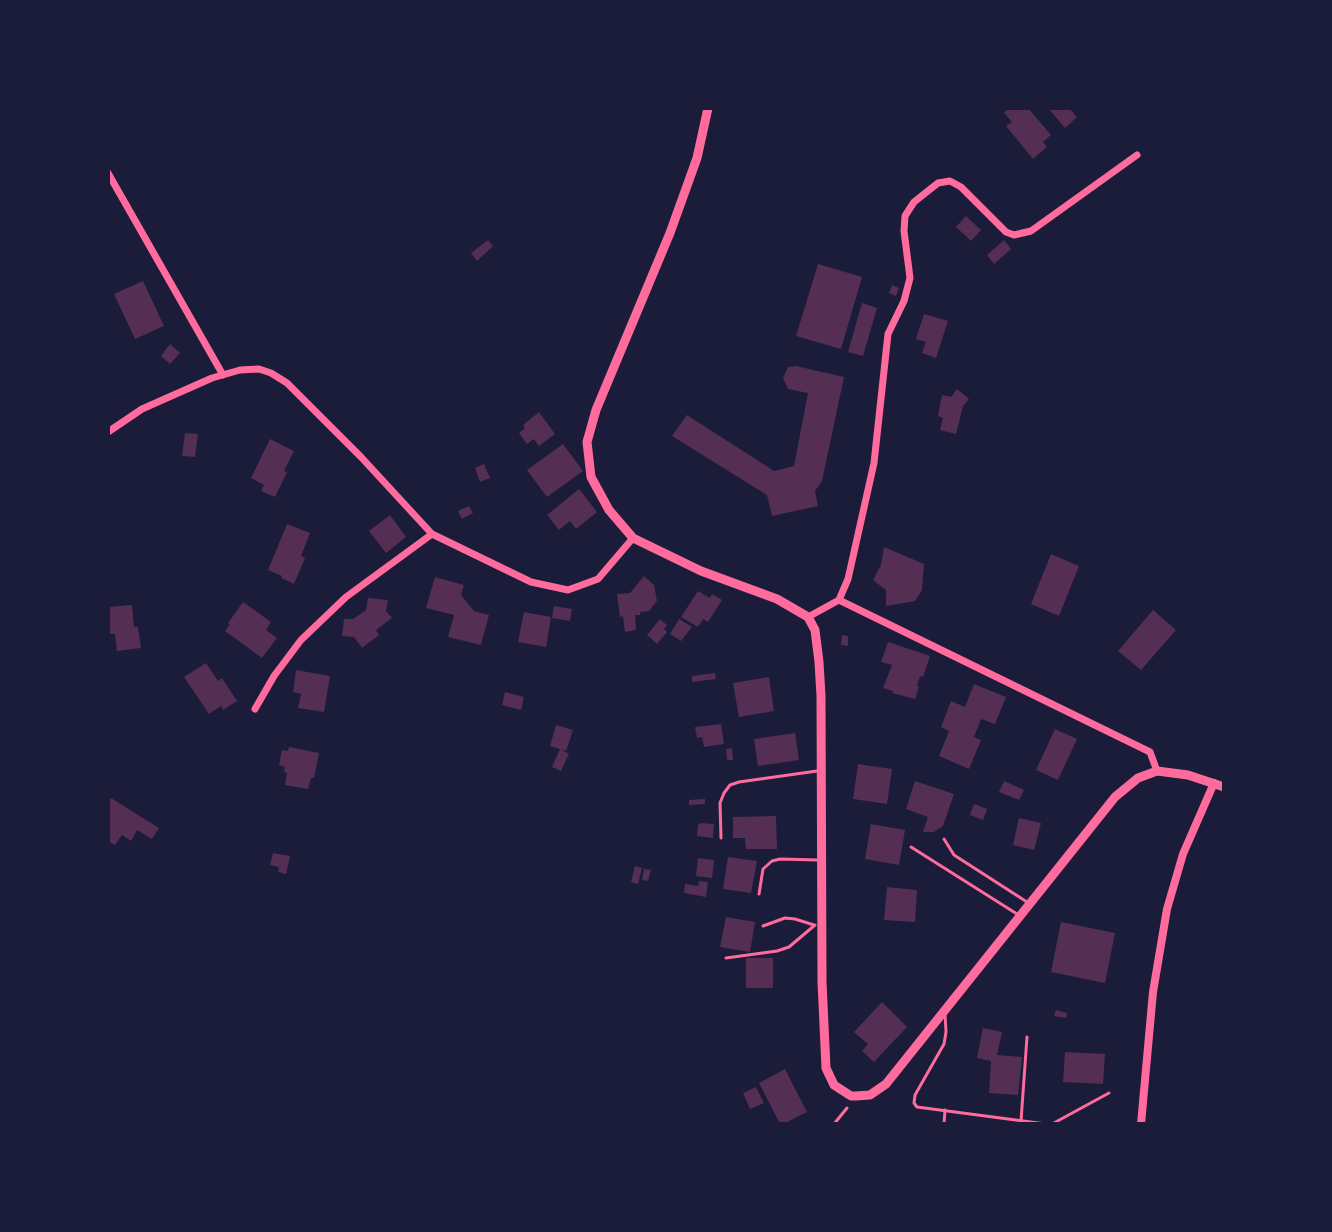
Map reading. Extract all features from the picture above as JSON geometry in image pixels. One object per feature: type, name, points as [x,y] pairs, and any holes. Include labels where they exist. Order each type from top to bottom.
[{"type":"main road","points":[[708,108],[697,158],[670,233],[596,410],[587,442],[591,477],[609,510],[633,538],[701,571],[777,599],[808,617],[815,630],[819,662],[821,770],[818,926],[826,1068],[834,1085],[856,1096],[870,1095],[886,1084],[1115,797],[1138,778],[1157,771],[1188,775],[1219,785]]},
{"type":"street","points":[[808,617],[839,600],[848,579],[874,463],[888,334],[904,301],[910,278],[904,231],[905,216],[914,202],[938,183],[950,181],[961,187],[1006,232],[1014,235],[1031,231],[1137,155]]},
{"type":"street","points":[[108,173],[223,375]]},
{"type":"street","points":[[110,428],[142,409],[212,378],[240,370],[259,369],[287,383],[432,534],[531,582],[568,590],[598,579],[633,538]]},
{"type":"street","points":[[255,709],[274,676],[301,640],[346,597],[432,534]]},
{"type":"street","points":[[839,600],[1150,752],[1157,771]]},
{"type":"street","points":[[1141,1124],[1153,992],[1167,909],[1183,854],[1219,785]]},
{"type":"lane","points":[[721,838],[720,803],[730,785],[821,770]]},
{"type":"lane","points":[[944,839],[954,855],[1030,904]]},
{"type":"lane","points":[[911,847],[1020,916]]},
{"type":"lane","points":[[759,894],[763,869],[772,861],[821,860]]},
{"type":"lane","points":[[763,926],[785,918],[818,926]]},
{"type":"lane","points":[[726,958],[789,947],[818,926]]},
{"type":"lane","points":[[945,1011],[944,1044],[915,1095],[917,1107],[1046,1124]]},
{"type":"lane","points":[[1021,1121],[1027,1037]]},
{"type":"lane","points":[[1052,1124],[1109,1093]]},
{"type":"lane","points":[[944,1124],[945,1110]]},
{"type":"lane","points":[[990,1117],[990,1124]]},
{"type":"path","points":[[834,1124],[856,1096]]},
{"type":"building","points":[[1009,108],[1028,108],[1051,135],[1043,142],[1047,147],[1033,159],[1006,126],[1012,122],[1004,113]]},
{"type":"building","points":[[1048,108],[1069,108],[1077,117],[1065,128]]},
{"type":"building","points":[[966,216],[981,230],[971,241],[956,227]]},
{"type":"building","points":[[488,240],[493,246],[477,261],[471,253]]},
{"type":"building","points":[[1004,240],[1011,249],[994,264],[987,255]]},
{"type":"building","points":[[818,264],[862,277],[841,349],[796,336]]},
{"type":"building","points":[[143,281],[164,326],[135,339],[114,294]]},
{"type":"building","points":[[892,285],[899,288],[896,296],[889,293]]},
{"type":"building","points":[[862,303],[877,308],[863,356],[848,352]]},
{"type":"building","points":[[924,314],[948,321],[936,358],[922,353],[926,342],[916,339]]},
{"type":"building","points":[[170,344],[180,353],[170,364],[161,356]]},
{"type":"building","points":[[788,367],[844,377],[822,481],[815,491],[818,506],[772,516],[767,495],[672,436],[687,415],[774,471],[794,466],[808,393],[788,389],[783,378]]},
{"type":"building","points":[[957,389],[969,399],[963,406],[956,434],[940,430],[943,418],[938,416],[942,395],[951,397]]},
{"type":"building","points":[[539,412],[555,434],[539,446],[534,439],[527,444],[519,433],[525,428],[523,425]]},
{"type":"building","points":[[185,433],[198,434],[195,457],[182,456]]},
{"type":"building","points":[[270,439],[294,451],[275,497],[261,491],[264,485],[251,478]]},
{"type":"building","points":[[563,444],[583,471],[547,497],[527,470]]},
{"type":"building","points":[[484,464],[490,478],[480,482],[475,468]]},
{"type":"building","points":[[579,489],[597,512],[576,529],[570,521],[559,530],[547,515]]},
{"type":"building","points":[[469,506],[473,513],[462,519],[458,511]]},
{"type":"building","points":[[390,515],[406,537],[386,553],[369,531]]},
{"type":"building","points":[[287,524],[310,533],[301,556],[305,558],[294,584],[268,570]]},
{"type":"building","points":[[884,547],[924,564],[922,590],[915,601],[886,606],[886,590],[873,580],[881,565]]},
{"type":"building","points":[[1051,554],[1079,566],[1059,616],[1031,604]]},
{"type":"building","points":[[644,576],[654,585],[657,601],[649,611],[635,615],[636,630],[625,632],[617,594],[630,593]]},
{"type":"building","points":[[435,577],[464,585],[461,595],[474,611],[489,615],[481,645],[448,637],[454,615],[426,608]]},
{"type":"building","points":[[698,591],[722,600],[708,622],[703,619],[698,627],[681,617]]},
{"type":"building","points":[[368,598],[388,600],[386,611],[392,618],[376,630],[379,635],[362,648],[354,637],[342,636],[344,619],[353,619],[366,610]]},
{"type":"building","points":[[243,602],[271,622],[266,630],[277,638],[262,658],[225,631]]},
{"type":"building","points":[[132,605],[134,627],[138,627],[141,648],[117,651],[115,634],[110,634],[108,607]]},
{"type":"building","points":[[554,606],[572,609],[570,621],[552,618]]},
{"type":"building","points":[[1153,610],[1176,630],[1141,670],[1118,651]]},
{"type":"building","points":[[524,612],[551,617],[546,647],[518,642]]},
{"type":"building","points":[[660,619],[667,625],[664,629],[667,632],[657,644],[647,635]]},
{"type":"building","points":[[679,619],[692,627],[681,641],[670,634]]},
{"type":"building","points":[[842,635],[848,636],[848,646],[841,645]]},
{"type":"building","points":[[888,642],[930,656],[923,677],[920,676],[915,699],[883,688],[892,665],[881,662]]},
{"type":"building","points":[[206,663],[218,681],[222,678],[237,701],[209,714],[184,677]]},
{"type":"building","points":[[296,670],[330,676],[324,712],[298,708],[301,694],[293,692]]},
{"type":"building","points":[[715,673],[716,679],[692,682],[692,676]]},
{"type":"building","points":[[769,677],[774,711],[739,717],[733,683]]},
{"type":"building","points":[[974,684],[1006,697],[995,724],[981,719],[974,737],[981,740],[969,769],[939,756],[949,731],[941,727],[951,701],[965,707]]},
{"type":"building","points":[[505,692],[524,697],[521,710],[502,705]]},
{"type":"building","points":[[721,724],[724,744],[704,747],[702,737],[697,738],[695,727]]},
{"type":"building","points":[[556,725],[573,730],[566,751],[550,746]]},
{"type":"building","points":[[1055,729],[1077,739],[1058,780],[1036,770]]},
{"type":"building","points":[[795,733],[799,760],[758,766],[754,739]]},
{"type":"building","points":[[289,747],[319,753],[314,778],[311,778],[308,789],[285,785],[287,773],[284,772],[285,767],[279,765],[282,750],[288,751]]},
{"type":"building","points":[[732,748],[733,760],[727,760],[726,749]]},
{"type":"building","points":[[560,749],[569,754],[561,771],[552,767]]},
{"type":"building","points":[[858,764],[892,769],[887,804],[853,799]]},
{"type":"building","points":[[915,781],[954,794],[943,826],[934,832],[923,832],[928,817],[906,809]]},
{"type":"building","points":[[1004,781],[1024,790],[1019,800],[999,792]]},
{"type":"building","points":[[111,798],[159,828],[152,839],[137,830],[131,841],[122,835],[115,845],[108,841],[108,803]]},
{"type":"building","points":[[705,799],[705,804],[689,805],[689,800]]},
{"type":"building","points":[[974,804],[987,809],[983,820],[970,815]]},
{"type":"building","points":[[776,816],[777,849],[746,849],[745,838],[733,838],[733,817]]},
{"type":"building","points":[[1019,818],[1041,823],[1034,850],[1013,845]]},
{"type":"building","points":[[698,824],[714,824],[713,838],[697,836]]},
{"type":"building","points":[[871,824],[905,830],[899,865],[865,859]]},
{"type":"building","points":[[273,853],[290,856],[286,874],[278,872],[279,867],[270,865]]},
{"type":"building","points":[[728,857],[757,861],[751,893],[723,889]]},
{"type":"building","points":[[698,858],[714,860],[712,878],[696,876]]},
{"type":"building","points":[[635,866],[642,868],[638,884],[631,882]]},
{"type":"building","points":[[644,869],[651,870],[648,881],[642,880]]},
{"type":"building","points":[[699,881],[708,882],[706,897],[684,893],[685,884],[698,886]]},
{"type":"building","points":[[887,887],[917,890],[915,922],[884,920]]},
{"type":"building","points":[[726,917],[755,922],[750,952],[720,947]]},
{"type":"building","points":[[1061,922],[1115,933],[1105,983],[1051,972]]},
{"type":"building","points":[[746,958],[773,958],[773,988],[746,988]]},
{"type":"building","points":[[882,1002],[907,1027],[874,1062],[862,1051],[868,1044],[854,1032]]},
{"type":"building","points":[[1056,1010],[1067,1013],[1066,1018],[1054,1016]]},
{"type":"building","points":[[983,1028],[1002,1032],[997,1055],[1022,1057],[1018,1095],[989,1093],[991,1061],[977,1058]]},
{"type":"building","points":[[1065,1052],[1105,1054],[1103,1084],[1063,1082]]},
{"type":"building","points":[[785,1069],[807,1112],[780,1124],[759,1083]]},
{"type":"building","points":[[756,1087],[764,1103],[750,1109],[743,1093]]}]
